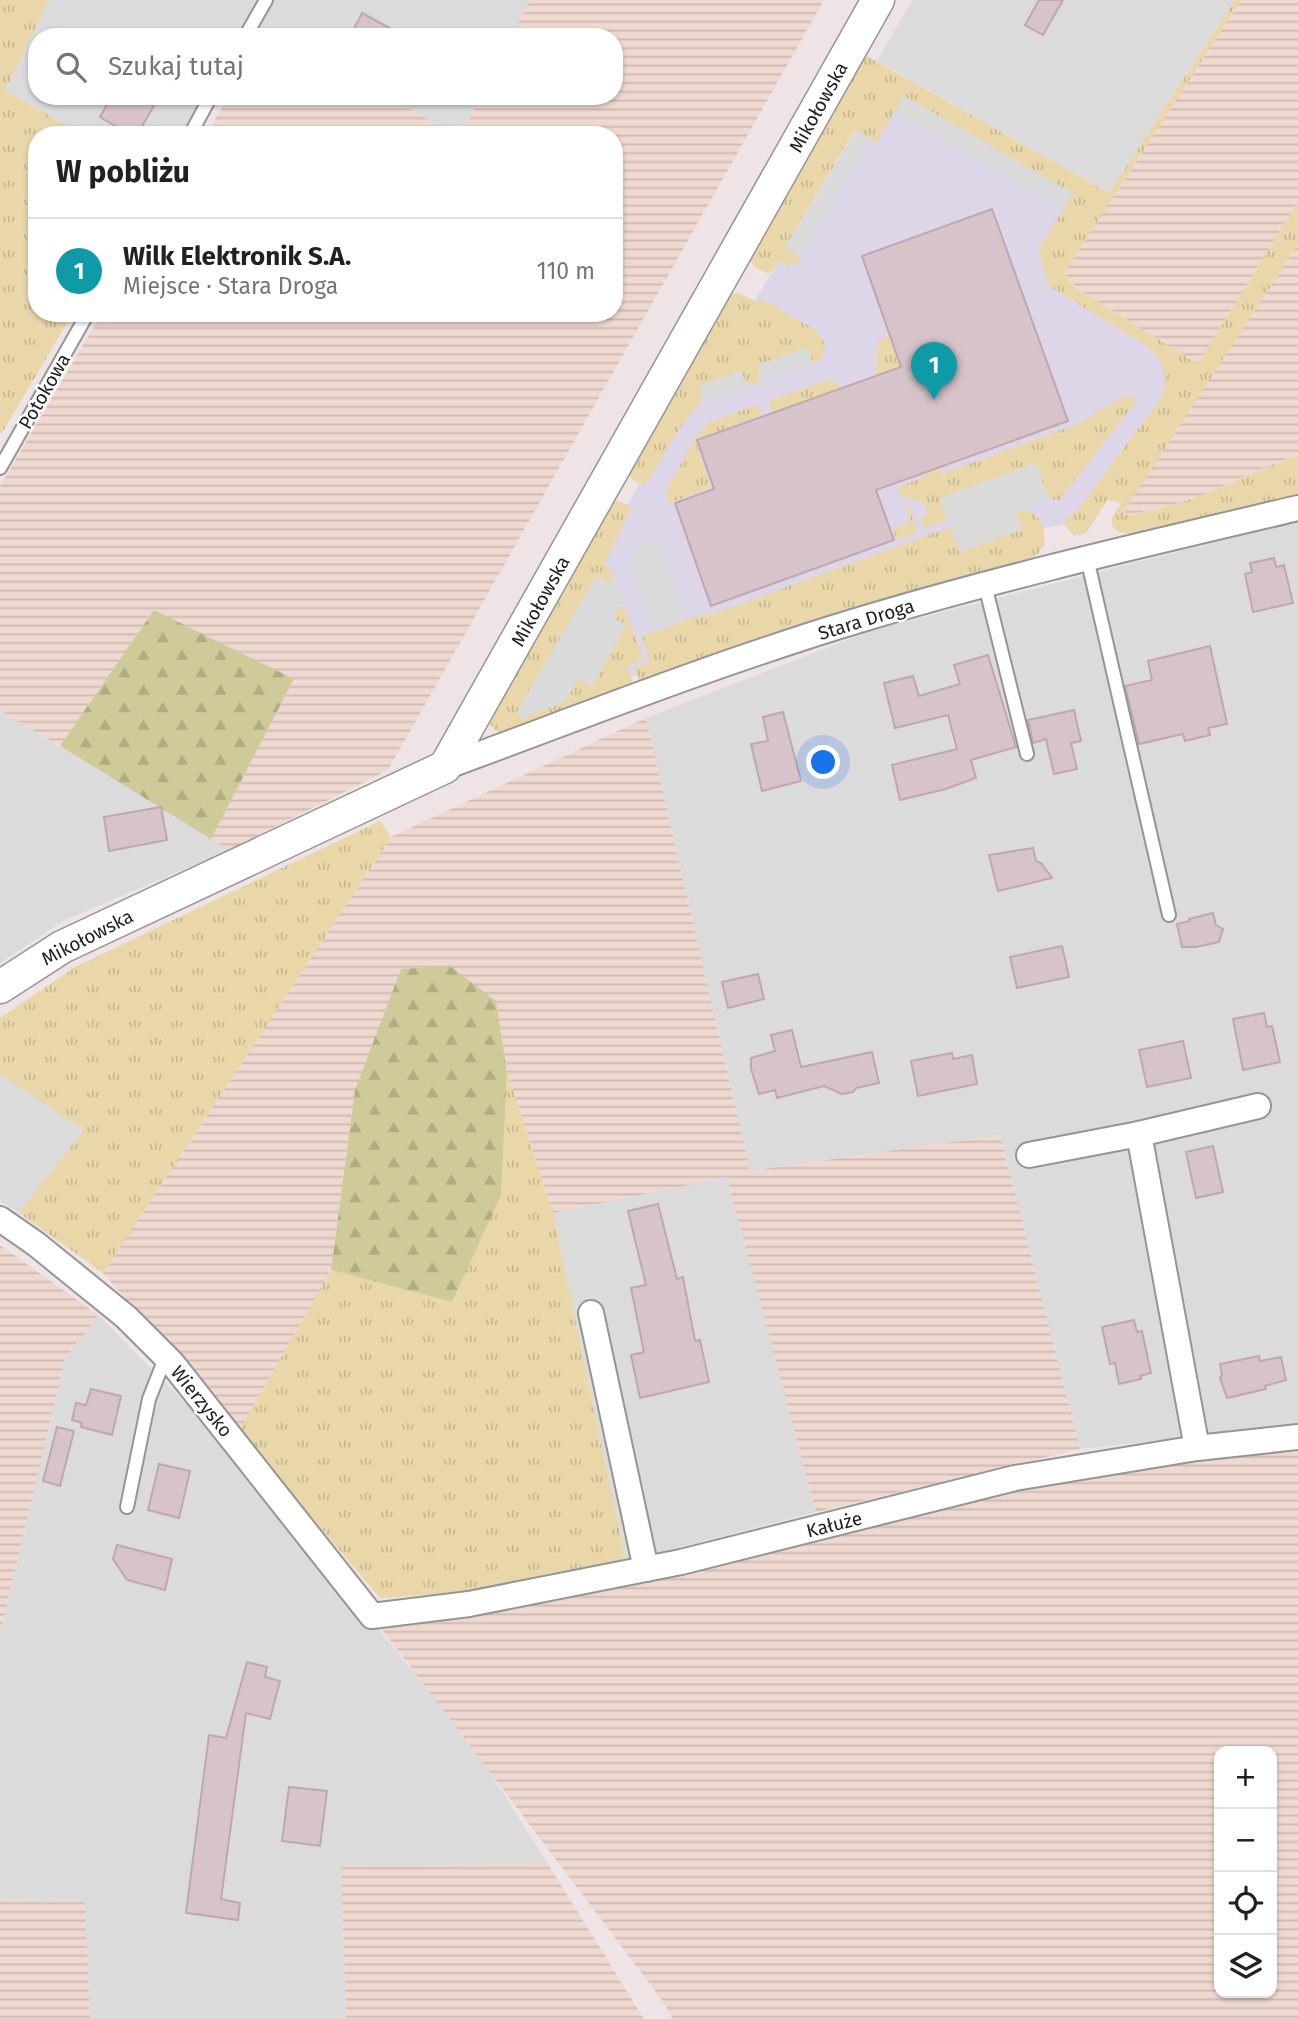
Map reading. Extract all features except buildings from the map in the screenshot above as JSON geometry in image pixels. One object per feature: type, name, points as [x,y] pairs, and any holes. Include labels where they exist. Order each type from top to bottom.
[{"type":"street","name":"Mikołowska","points":[[0,988],[62,947],[445,767],[878,0]]},
{"type":"street","name":"Stara Droga","points":[[445,767],[729,663],[855,621],[1087,558],[1298,508]]},
{"type":"street","points":[[1029,1155],[1139,1134],[1258,1106]]},
{"type":"street","points":[[1139,1134],[1197,1448]]},
{"type":"street","name":"Wierzysko","points":[[0,1219],[37,1244],[126,1317],[172,1363],[372,1616]]},
{"type":"street","points":[[591,1313],[646,1569]]},
{"type":"street","name":"Kałuże","points":[[372,1616],[469,1604],[695,1559],[1015,1478],[1197,1448],[1298,1437]]},
{"type":"lane","points":[[250,28],[266,0]]},
{"type":"lane","points":[[195,126],[206,105]]},
{"type":"lane","name":"Potokowa","points":[[0,468],[83,322]]},
{"type":"lane","points":[[1087,558],[1169,915]]},
{"type":"lane","points":[[985,585],[1027,754]]},
{"type":"lane","points":[[127,1507],[149,1399],[162,1366],[172,1363]]},
{"type":"shaded area","points":[[49,0],[530,0],[516,28],[35,28]]},
{"type":"shaded area","points":[[530,0],[824,0],[388,770],[229,850],[211,839],[294,679],[154,610],[60,746],[0,710],[0,486],[97,322],[623,322],[623,126],[466,126],[476,105],[623,105],[623,28],[516,28]]},
{"type":"shaded area","points":[[912,0],[1235,0],[1109,193],[877,61]]},
{"type":"shaded area","points":[[1241,0],[1298,0],[1298,202],[1198,364],[1081,291],[1067,278],[1066,270]]},
{"type":"shaded area","points":[[28,43],[28,103],[5,90]]},
{"type":"shaded area","points":[[904,96],[1109,193],[1054,277],[1193,364],[1086,533],[1074,536],[1064,524],[1044,528],[1043,542],[897,577],[523,718],[511,710],[745,298],[754,302],[856,130],[876,142]]},
{"type":"shaded area","points":[[904,96],[1073,193],[1063,209],[894,112]]},
{"type":"shaded area","points":[[31,105],[209,105],[193,126],[67,126]]},
{"type":"shaded area","points":[[224,105],[403,105],[440,126],[211,126]]},
{"type":"shaded area","points":[[403,105],[476,105],[466,126],[440,126]]},
{"type":"shaded area","points":[[856,130],[871,139],[802,256],[786,246]]},
{"type":"shaded area","points":[[1298,244],[1298,456],[1166,507],[1125,515],[1125,507]]},
{"type":"shaded area","points":[[807,347],[813,364],[763,381],[758,365]]},
{"type":"shaded area","points":[[741,371],[747,388],[706,402],[700,385]]},
{"type":"shaded area","points":[[1036,463],[1047,495],[1052,499],[1016,512],[1022,530],[959,552],[940,498]]},
{"type":"shaded area","points":[[1298,521],[1298,1425],[1080,1449],[1000,1135],[750,1171],[646,718],[876,629]]},
{"type":"shaded area","points":[[659,541],[685,616],[652,627],[630,559],[636,549]]},
{"type":"shaded area","points":[[613,574],[625,608],[619,606],[614,618],[627,625],[592,686],[578,679],[565,702],[523,718],[516,713],[596,576],[610,583]]},
{"type":"shaded area","points":[[0,710],[229,850],[63,921],[0,963]]},
{"type":"shaded area","points":[[646,718],[750,1171],[1000,1135],[1080,1449],[816,1512],[727,1177],[553,1213],[507,1072],[496,1001],[355,1090],[331,1270],[239,1431],[103,1273],[391,837]]},
{"type":"shaded area","points":[[0,1074],[85,1130],[19,1213],[0,1201]]},
{"type":"shaded area","points":[[727,1176],[816,1512],[626,1561],[553,1213]]},
{"type":"shaded area","points":[[0,1245],[98,1315],[65,1359],[0,1633]]},
{"type":"shaded area","points":[[98,1315],[219,1437],[466,1735],[548,1864],[341,1866],[346,2019],[90,2019],[85,1902],[0,1900],[0,1633],[65,1359]]},
{"type":"shaded area","points":[[1298,1437],[1298,2019],[673,2019],[662,2000],[372,1616],[1015,1478]]},
{"type":"shaded area","points":[[548,1864],[644,2019],[346,2019],[341,1866]]},
{"type":"shaded area","points":[[0,1900],[85,1902],[90,2019],[0,2019]]},
{"type":"green space","points":[[0,0],[49,0],[35,28],[28,28],[28,43],[5,90],[67,126],[28,126],[28,322],[68,322],[2,433]]},
{"type":"green space","points":[[1235,0],[1241,0],[1066,270],[1066,274],[1071,283],[1081,291],[1198,364],[1298,202],[1298,244],[1124,511],[1125,515],[1129,515],[1198,497],[1298,456],[1298,495],[1131,534],[1119,532],[1112,526],[1112,517],[1121,503],[1107,500],[1086,533],[1074,536],[1063,522],[1078,509],[1159,401],[1165,379],[1162,366],[1148,347],[1049,286],[1038,250],[1073,194],[904,96],[876,143],[855,130],[785,247],[801,257],[797,265],[791,262],[788,266],[779,261],[769,274],[754,267],[747,256],[860,52],[1109,193]]},
{"type":"green space","points":[[739,293],[755,301],[753,303],[756,305],[760,298],[818,331],[825,345],[823,357],[813,364],[807,348],[758,364],[760,376],[755,384],[747,384],[741,371],[701,385],[700,404],[684,421],[646,484],[638,483],[628,472],[729,294]]},
{"type":"green space","points":[[890,335],[901,367],[875,376],[879,341]]},
{"type":"green space","points":[[833,380],[842,388],[772,413],[769,405],[771,400]]},
{"type":"green space","points":[[1132,395],[1134,404],[1060,500],[1050,497],[1036,464],[940,498],[947,520],[924,529],[920,518],[927,515],[925,503],[902,497],[897,487],[925,477],[925,474],[939,468],[941,474],[1077,424],[1123,397]]},
{"type":"green space","points":[[756,405],[762,415],[695,440],[711,488],[668,503],[668,487],[697,435],[710,422]]},
{"type":"green space","points":[[618,501],[631,509],[604,565],[611,570],[613,579],[608,583],[596,576],[578,678],[592,686],[615,619],[614,615],[621,605],[625,608],[641,654],[641,660],[627,666],[634,687],[507,734],[497,731],[488,717],[610,502]]},
{"type":"green space","points":[[907,504],[918,532],[897,540],[893,529],[911,522],[904,505]]},
{"type":"green space","points":[[1023,510],[1035,513],[1043,528],[1045,545],[1035,557],[804,623],[641,685],[634,667],[647,662],[648,653],[641,636],[706,613],[707,616],[950,527],[960,552],[1021,529],[1016,512]]},
{"type":"green space","points":[[154,610],[294,679],[211,839],[60,746]]},
{"type":"green space","points":[[380,821],[391,837],[103,1273],[19,1213],[84,1130],[0,1074],[0,1018],[75,967]]},
{"type":"green space","points":[[450,966],[496,1001],[507,1072],[501,1196],[452,1302],[331,1270],[355,1090],[401,969]]},
{"type":"green space","points":[[507,1072],[553,1213],[626,1561],[472,1591],[380,1598],[239,1431],[331,1270],[452,1302],[501,1196]]},
{"type":"place","name":"Wilk Elektronik S.A.","points":[[934,400]]}]
